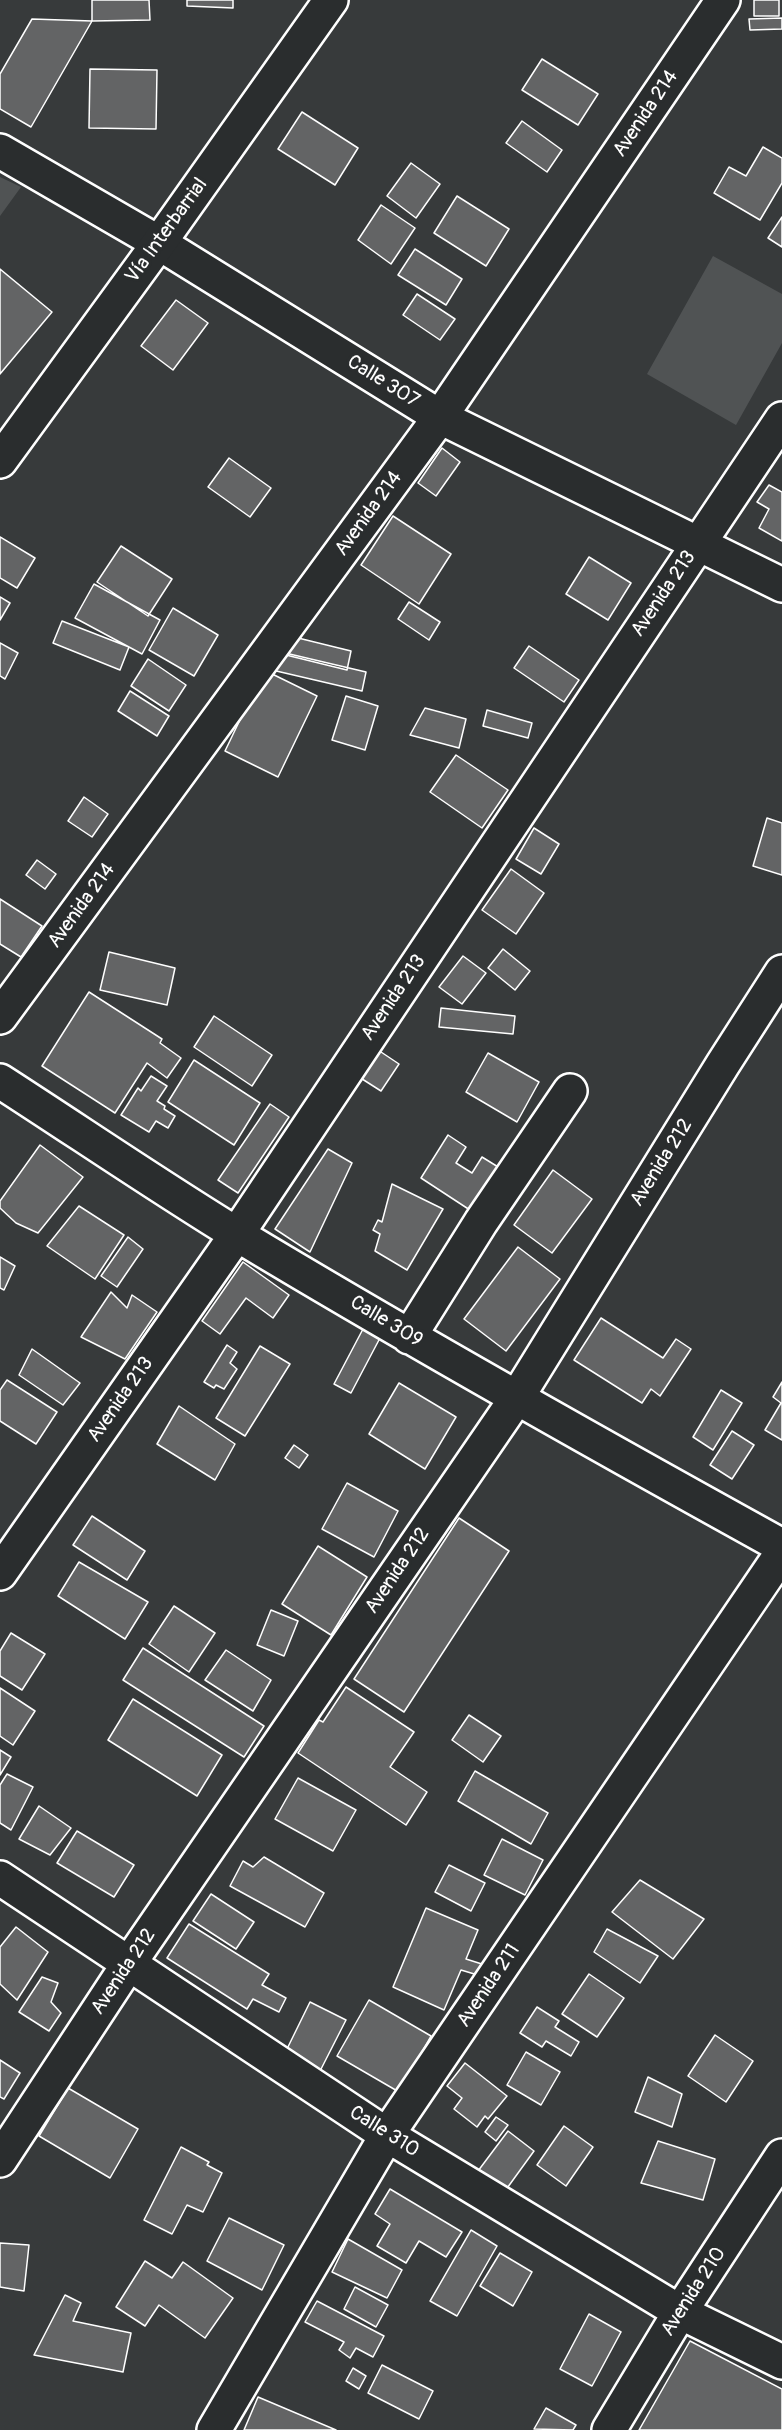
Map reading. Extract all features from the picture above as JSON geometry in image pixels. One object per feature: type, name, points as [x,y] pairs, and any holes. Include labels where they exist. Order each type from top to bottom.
[{"type":"street","name":"Vía Interbarrial","points":[[0,461],[159,243],[331,0]]},
{"type":"street","name":"Avenida 214","points":[[0,1017],[440,417],[723,0]]},
{"type":"street","name":"Calle 307","points":[[0,151],[159,243],[440,417],[782,585]]},
{"type":"street","name":"Avenida 213","points":[[0,1573],[237,1234],[782,419]]},
{"type":"street","name":"Avenida 212","points":[[0,2160],[128,1965],[516,1399],[782,972]]},
{"type":"street","name":"Calle 309","points":[[0,1081],[237,1234],[516,1399],[782,1546]]},
{"type":"street","points":[[409,1336],[481,1222],[570,1091]]},
{"type":"street","name":"Avenida 211","points":[[214,2430],[387,2135],[782,1553]]},
{"type":"street","name":"Calle 310","points":[[0,1878],[387,2135],[680,2312],[782,2362]]},
{"type":"street","name":"Avenida 210","points":[[609,2430],[680,2312],[782,2156]]},
{"type":"shaded area","points":[[0,177],[21,187],[0,216]]},
{"type":"shaded area","points":[[713,256],[782,294],[782,343],[736,425],[647,374]]},
{"type":"building","points":[[92,0],[149,0],[150,20],[92,21]]},
{"type":"building","points":[[187,0],[233,0],[233,8],[187,6]]},
{"type":"building","points":[[754,0],[779,0],[779,16],[754,16]]},
{"type":"building","points":[[782,18],[782,29],[750,30],[749,19]]},
{"type":"building","points":[[32,19],[92,21],[31,127],[0,109],[0,74]]},
{"type":"building","points":[[542,59],[598,94],[578,125],[522,90]]},
{"type":"building","points":[[90,69],[157,70],[156,129],[89,128]]},
{"type":"building","points":[[302,112],[358,148],[335,185],[278,149]]},
{"type":"building","points":[[522,121],[562,150],[547,172],[506,143]]},
{"type":"building","points":[[763,147],[782,158],[782,183],[760,220],[714,193],[729,167],[746,176]]},
{"type":"building","points":[[411,163],[440,184],[416,218],[387,196]]},
{"type":"building","points":[[457,196],[509,229],[486,266],[434,233]]},
{"type":"building","points":[[381,205],[415,228],[391,264],[358,240]]},
{"type":"building","points":[[782,217],[782,247],[768,238]]},
{"type":"building","points":[[415,249],[462,279],[446,305],[398,275]]},
{"type":"building","points":[[0,269],[52,312],[0,374]]},
{"type":"building","points":[[417,294],[455,319],[440,340],[403,315]]},
{"type":"building","points":[[176,300],[208,323],[173,370],[141,346]]},
{"type":"building","points":[[442,448],[460,462],[436,496],[418,483]]},
{"type":"building","points":[[229,458],[271,488],[250,517],[208,487]]},
{"type":"building","points":[[769,485],[782,492],[782,541],[759,528],[769,509],[757,502]]},
{"type":"building","points":[[393,516],[451,554],[419,604],[361,565]]},
{"type":"building","points":[[0,537],[35,558],[17,588],[0,578]]},
{"type":"building","points":[[121,546],[172,579],[148,616],[97,582]]},
{"type":"building","points":[[589,557],[631,583],[608,620],[566,594]]},
{"type":"building","points":[[94,584],[160,620],[142,654],[75,618]]},
{"type":"building","points":[[0,597],[10,603],[0,620]]},
{"type":"building","points":[[409,602],[440,622],[429,640],[398,619]]},
{"type":"building","points":[[173,608],[218,635],[194,676],[149,650]]},
{"type":"building","points":[[62,621],[129,647],[120,670],[53,643]]},
{"type":"building","points":[[290,636],[351,651],[347,670],[286,655]]},
{"type":"building","points":[[0,643],[18,653],[5,679],[0,676]]},
{"type":"building","points":[[529,646],[579,680],[564,702],[514,668]]},
{"type":"building","points":[[281,652],[366,672],[362,691],[272,670]]},
{"type":"building","points":[[148,659],[186,685],[169,711],[131,686]]},
{"type":"building","points":[[264,670],[317,696],[278,777],[225,751]]},
{"type":"building","points":[[130,691],[169,716],[157,736],[118,711]]},
{"type":"building","points":[[346,696],[378,706],[365,750],[332,740]]},
{"type":"building","points":[[425,708],[466,719],[459,748],[410,735]]},
{"type":"building","points":[[487,710],[532,723],[528,738],[483,726]]},
{"type":"building","points":[[456,755],[508,790],[482,828],[430,792]]},
{"type":"building","points":[[84,797],[108,814],[92,837],[68,821]]},
{"type":"building","points":[[767,818],[782,823],[782,875],[753,866]]},
{"type":"building","points":[[534,828],[559,844],[541,874],[516,859]]},
{"type":"building","points":[[37,860],[56,874],[45,889],[26,875]]},
{"type":"building","points":[[511,869],[544,893],[516,934],[482,910]]},
{"type":"building","points":[[0,899],[42,926],[21,957],[0,944]]},
{"type":"building","points":[[503,949],[530,971],[515,990],[488,968]]},
{"type":"building","points":[[109,952],[175,968],[167,1005],[100,990]]},
{"type":"building","points":[[463,956],[486,973],[462,1004],[439,987]]},
{"type":"building","points":[[89,992],[162,1039],[160,1043],[181,1058],[167,1078],[147,1063],[115,1113],[42,1066]]},
{"type":"building","points":[[441,1008],[515,1016],[513,1034],[439,1027]]},
{"type":"building","points":[[214,1016],[272,1055],[252,1086],[194,1047]]},
{"type":"building","points":[[378,1050],[399,1064],[381,1091],[359,1077]]},
{"type":"building","points":[[488,1053],[539,1082],[517,1122],[466,1092]]},
{"type":"building","points":[[194,1060],[260,1103],[234,1145],[168,1102]]},
{"type":"building","points":[[151,1076],[167,1086],[157,1101],[175,1116],[168,1128],[156,1121],[149,1132],[121,1115],[138,1088],[141,1091]]},
{"type":"building","points":[[270,1104],[289,1117],[238,1193],[218,1180]]},
{"type":"building","points":[[448,1135],[466,1147],[456,1163],[472,1173],[482,1157],[503,1170],[476,1214],[421,1178]]},
{"type":"building","points":[[40,1145],[83,1177],[38,1233],[16,1223],[0,1208],[0,1201]]},
{"type":"building","points":[[328,1149],[352,1163],[310,1252],[275,1229]]},
{"type":"building","points":[[553,1170],[592,1199],[552,1253],[514,1225]]},
{"type":"building","points":[[392,1184],[443,1209],[407,1270],[375,1251],[380,1234],[373,1230],[378,1220],[382,1222]]},
{"type":"building","points":[[79,1206],[124,1235],[95,1279],[47,1246]]},
{"type":"building","points":[[128,1237],[143,1249],[117,1287],[101,1276]]},
{"type":"building","points":[[518,1247],[560,1279],[506,1351],[464,1319]]},
{"type":"building","points":[[0,1257],[15,1266],[4,1290],[0,1288]]},
{"type":"building","points":[[243,1262],[289,1295],[273,1318],[246,1298],[220,1334],[202,1321]]},
{"type":"building","points":[[111,1292],[127,1308],[132,1295],[157,1312],[125,1359],[81,1337]]},
{"type":"building","points":[[601,1318],[663,1358],[676,1339],[691,1349],[660,1396],[651,1389],[642,1403],[574,1360]]},
{"type":"building","points":[[363,1329],[380,1338],[351,1393],[334,1384]]},
{"type":"building","points":[[227,1345],[237,1352],[230,1363],[237,1369],[224,1389],[216,1385],[214,1388],[204,1382]]},
{"type":"building","points":[[260,1346],[290,1364],[245,1436],[216,1418]]},
{"type":"building","points":[[32,1349],[80,1383],[63,1405],[19,1375]]},
{"type":"building","points":[[7,1380],[57,1412],[36,1444],[0,1421],[0,1390]]},
{"type":"building","points":[[782,1382],[782,1440],[765,1430],[781,1403],[773,1397]]},
{"type":"building","points":[[399,1383],[456,1417],[425,1469],[369,1434]]},
{"type":"building","points":[[721,1390],[742,1403],[713,1450],[693,1437]]},
{"type":"building","points":[[179,1406],[235,1444],[215,1480],[157,1444]]},
{"type":"building","points":[[732,1431],[754,1445],[732,1479],[710,1465]]},
{"type":"building","points":[[294,1445],[308,1455],[299,1468],[285,1458]]},
{"type":"building","points":[[347,1483],[398,1511],[374,1557],[322,1529]]},
{"type":"building","points":[[92,1516],[145,1551],[127,1580],[73,1545]]},
{"type":"building","points":[[459,1518],[509,1551],[404,1712],[354,1679]]},
{"type":"building","points":[[318,1546],[367,1577],[331,1635],[282,1604]]},
{"type":"building","points":[[79,1562],[148,1602],[125,1639],[58,1596]]},
{"type":"building","points":[[174,1606],[215,1633],[189,1672],[149,1644]]},
{"type":"building","points":[[271,1610],[298,1621],[284,1656],[257,1645]]},
{"type":"building","points":[[11,1633],[45,1654],[22,1690],[0,1676],[0,1651]]},
{"type":"building","points":[[143,1648],[264,1726],[244,1757],[123,1680]]},
{"type":"building","points":[[226,1650],[271,1680],[253,1711],[205,1680]]},
{"type":"building","points":[[346,1687],[414,1732],[390,1767],[427,1792],[406,1825],[298,1753],[319,1720],[323,1722]]},
{"type":"building","points":[[0,1688],[35,1711],[13,1745],[0,1736]]},
{"type":"building","points":[[133,1699],[222,1755],[197,1796],[108,1740]]},
{"type":"building","points":[[469,1715],[501,1736],[483,1762],[452,1740]]},
{"type":"building","points":[[0,1750],[11,1757],[0,1775]]},
{"type":"building","points":[[475,1771],[548,1813],[531,1844],[458,1801]]},
{"type":"building","points":[[7,1774],[33,1787],[11,1830],[0,1823],[0,1785]]},
{"type":"building","points":[[298,1778],[356,1810],[333,1851],[275,1819]]},
{"type":"building","points":[[39,1806],[71,1828],[50,1855],[19,1839]]},
{"type":"building","points":[[77,1831],[134,1865],[114,1897],[57,1863]]},
{"type":"building","points":[[502,1839],[543,1860],[525,1895],[484,1875]]},
{"type":"building","points":[[264,1857],[324,1893],[305,1927],[230,1886],[243,1861],[253,1867]]},
{"type":"building","points":[[449,1865],[485,1883],[471,1911],[435,1892]]},
{"type":"building","points":[[640,1880],[704,1919],[673,1959],[612,1912]]},
{"type":"building","points":[[211,1894],[254,1922],[236,1949],[193,1921]]},
{"type":"building","points":[[426,1908],[478,1930],[466,1959],[485,1965],[481,1976],[461,1970],[444,2010],[393,1987]]},
{"type":"building","points":[[189,1924],[269,1974],[262,1985],[286,1998],[279,2012],[253,1999],[247,2009],[167,1958]]},
{"type":"building","points":[[16,1927],[48,1952],[17,2000],[0,1984],[0,1947]]},
{"type":"building","points":[[607,1929],[658,1956],[640,1983],[594,1952]]},
{"type":"building","points":[[589,1974],[624,1998],[597,2037],[562,2014]]},
{"type":"building","points":[[42,1977],[58,1983],[51,2002],[61,2013],[49,2031],[19,2012]]},
{"type":"building","points":[[369,2000],[431,2036],[399,2092],[337,2056]]},
{"type":"building","points":[[310,2002],[346,2020],[319,2073],[284,2055]]},
{"type":"building","points":[[537,2007],[559,2021],[555,2027],[579,2042],[571,2056],[546,2041],[542,2047],[520,2033]]},
{"type":"building","points":[[715,2035],[753,2061],[726,2102],[688,2076]]},
{"type":"building","points":[[526,2052],[560,2072],[541,2105],[507,2085]]},
{"type":"building","points":[[0,2060],[20,2073],[4,2099],[0,2097]]},
{"type":"building","points":[[465,2063],[507,2096],[488,2119],[485,2116],[477,2127],[454,2109],[462,2098],[447,2086]]},
{"type":"building","points":[[648,2077],[682,2094],[672,2127],[635,2112]]},
{"type":"building","points":[[68,2088],[138,2129],[110,2178],[39,2136]]},
{"type":"building","points":[[496,2117],[508,2125],[496,2141],[485,2132]]},
{"type":"building","points":[[564,2126],[593,2147],[566,2186],[537,2165]]},
{"type":"building","points":[[508,2131],[534,2151],[505,2191],[478,2171]]},
{"type":"building","points":[[658,2141],[715,2159],[703,2200],[641,2183]]},
{"type":"building","points":[[181,2147],[209,2162],[207,2165],[222,2173],[203,2212],[187,2205],[172,2234],[144,2220]]},
{"type":"building","points":[[390,2189],[462,2232],[446,2257],[419,2241],[406,2263],[377,2246],[390,2224],[375,2214]]},
{"type":"building","points":[[229,2218],[284,2245],[262,2290],[207,2261]]},
{"type":"building","points":[[471,2230],[497,2246],[457,2316],[430,2301]]},
{"type":"building","points":[[348,2239],[402,2270],[387,2298],[332,2272]]},
{"type":"building","points":[[0,2243],[29,2245],[24,2291],[0,2287]]},
{"type":"building","points":[[500,2253],[532,2272],[513,2306],[480,2286]]},
{"type":"building","points":[[145,2261],[172,2278],[183,2262],[233,2298],[205,2338],[159,2305],[145,2326],[116,2307]]},
{"type":"building","points":[[355,2287],[388,2305],[376,2327],[344,2309]]},
{"type":"building","points":[[65,2295],[81,2303],[73,2321],[131,2333],[123,2372],[34,2355]]},
{"type":"building","points":[[317,2301],[384,2336],[373,2357],[356,2348],[350,2358],[339,2350],[344,2342],[305,2322]]},
{"type":"building","points":[[589,2314],[621,2332],[592,2386],[560,2369]]},
{"type":"building","points":[[690,2341],[782,2389],[782,2430],[639,2430]]},
{"type":"building","points":[[382,2365],[433,2391],[419,2419],[368,2393]]},
{"type":"building","points":[[353,2368],[366,2376],[359,2389],[346,2381]]},
{"type":"building","points":[[258,2397],[336,2430],[244,2430]]},
{"type":"building","points":[[546,2408],[576,2425],[573,2430],[534,2429]]}]
